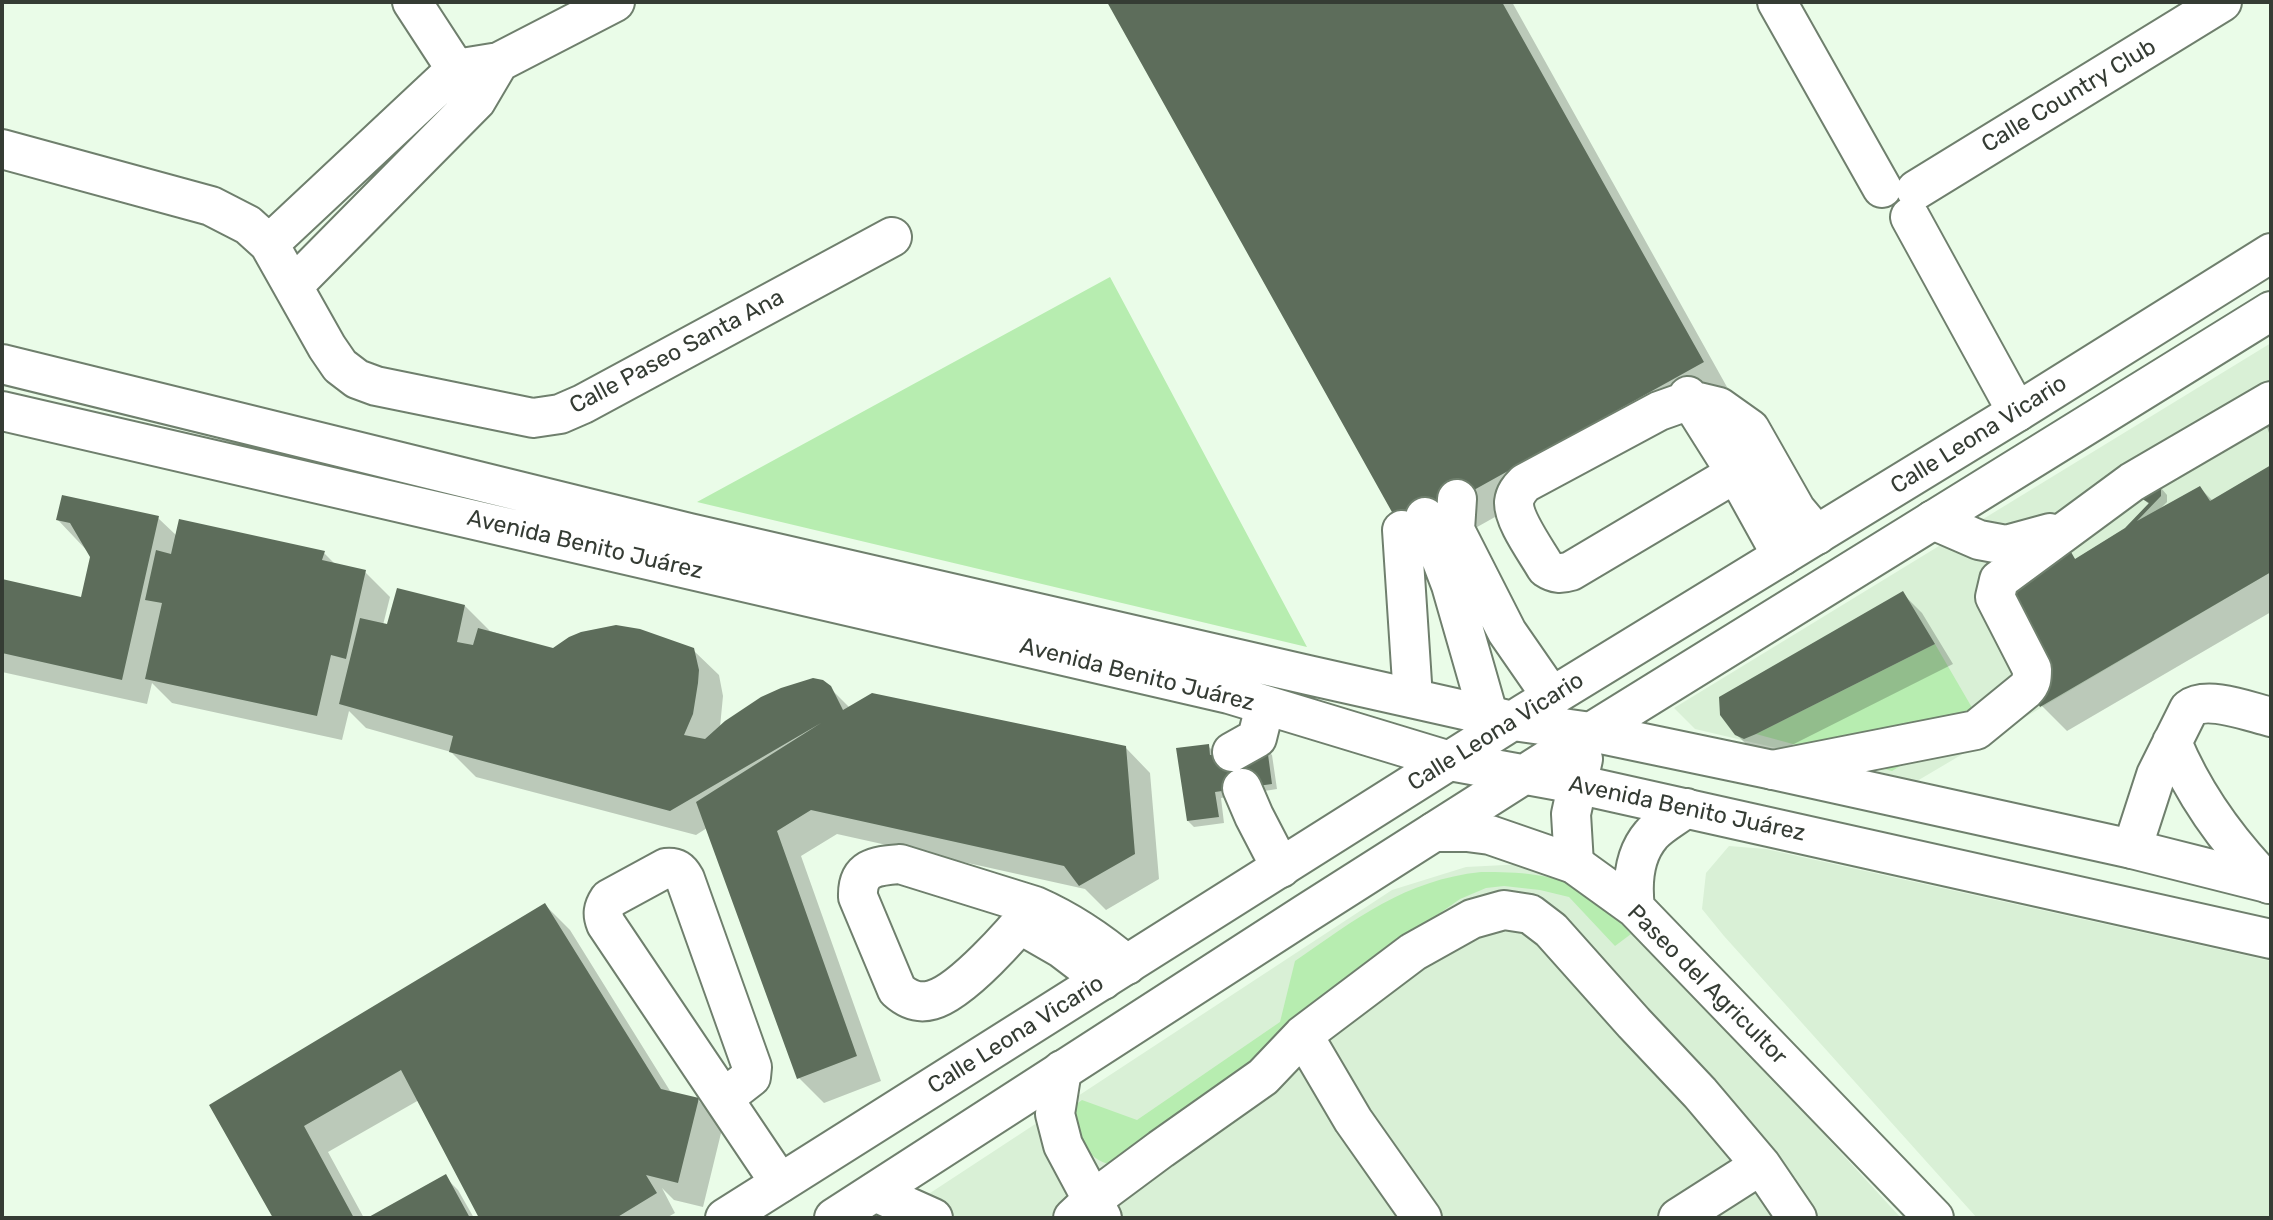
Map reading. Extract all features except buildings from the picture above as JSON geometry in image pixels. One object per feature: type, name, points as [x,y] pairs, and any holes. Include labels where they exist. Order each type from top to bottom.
[{"type":"main road","points":[[412,2],[477,101]]},
{"type":"main road","points":[[270,244],[456,69],[499,62],[615,2]]},
{"type":"main road","points":[[1777,2],[1903,198],[2017,412]]},
{"type":"main road","name":"Calle Country Club","points":[[1903,198],[2222,2]]},
{"type":"main road","points":[[294,285],[477,101],[499,62]]},
{"type":"main road","name":"Calle Paseo Santa Ana","points":[[2,149],[211,206],[247,225],[270,244],[327,347],[340,366],[357,379],[376,386],[533,418],[560,414],[583,404],[892,237]]},
{"type":"main road","name":"Calle Leona Vicario","points":[[725,1218],[1450,761],[1500,717],[1552,697],[2271,253]]},
{"type":"main road","name":"Calle Leona Vicario","points":[[834,1218],[1591,732],[2271,311]]},
{"type":"main road","name":"Avenida Benito Juárez","points":[[2,364],[689,533],[1413,698],[1773,770],[2132,849],[2270,884]]},
{"type":"main road","points":[[1683,388],[1659,411],[1525,484],[1516,493],[1516,513],[1546,568],[1554,573],[1572,571],[1736,473]]},
{"type":"main road","points":[[1683,388],[1736,473],[1782,556]]},
{"type":"main road","points":[[1683,388],[1719,407],[1750,429],[1796,510],[1816,535]]},
{"type":"main road","points":[[1773,770],[1976,730],[2031,684],[2032,669],[1995,597],[1999,580],[2132,482],[2271,401]]},
{"type":"main road","name":"Avenida Benito Juárez","points":[[2,411],[1229,694],[1450,761],[1527,774],[1686,808],[2271,939]]},
{"type":"main road","points":[[1413,698],[1428,515]]},
{"type":"main road","points":[[1428,515],[1455,530],[1507,632],[1552,697]]},
{"type":"main road","points":[[1428,515],[1500,717]]},
{"type":"main road","points":[[1933,520],[1979,540],[2006,545],[2073,527]]},
{"type":"main road","points":[[1574,864],[1571,814],[1576,785],[1609,662]]},
{"type":"main road","points":[[2132,849],[2151,788],[2184,716],[2195,704],[2207,702],[2271,717]]},
{"type":"main road","points":[[1232,752],[1257,737],[1265,706]]},
{"type":"main road","points":[[2172,742],[2184,772],[2223,831],[2244,858],[2270,884]]},
{"type":"main road","points":[[1242,788],[1281,868]]},
{"type":"main road","points":[[1635,908],[1632,882],[1637,860],[1651,835],[1686,808]]},
{"type":"main road","name":"Paseo del Agricultor","points":[[1434,832],[1467,831],[1490,835],[1574,864],[1635,908],[1934,1218]]},
{"type":"main road","points":[[724,1098],[751,1077],[752,1067],[685,879],[674,867],[666,868],[609,899],[604,906],[606,925],[780,1183]]},
{"type":"main road","points":[[1062,1070],[1055,1114],[1089,1213],[1161,1149],[1263,1077],[1303,1035],[1413,952],[1472,919],[1504,910],[1530,914],[1551,930],[1700,1093],[1761,1165],[1797,1218]]},
{"type":"main road","points":[[1028,915],[1058,916],[1102,944],[1115,973]]},
{"type":"main road","points":[[1303,1035],[1353,1120],[1422,1218]]},
{"type":"main road","points":[[1678,1218],[1761,1165]]},
{"type":"main road","points":[[875,1192],[933,1218]]},
{"type":"shaded area","points":[[2271,343],[2271,572],[1917,781],[1695,729],[1674,708]]},
{"type":"shaded area","points":[[1729,846],[1766,849],[2271,961],[2271,1218],[1977,1218],[1702,909],[1706,873]]},
{"type":"shaded area","points":[[1544,863],[1592,882],[1901,1218],[892,1218],[1392,890],[1466,867]]},
{"type":"green space","points":[[1110,277],[1307,647],[697,502]]},
{"type":"green space","points":[[1935,644],[1978,718],[1892,771],[1756,734]]},
{"type":"green space","points":[[1481,872],[1536,875],[1575,886],[1599,900],[1631,934],[1615,946],[1569,897],[1504,886],[1486,888],[1460,899],[1373,960],[1288,1026],[1246,1067],[1121,1165],[1099,1160],[1086,1147],[1078,1127],[1075,1105],[1082,1100],[1137,1120],[1280,1022],[1295,961],[1382,904],[1428,883]]}]
